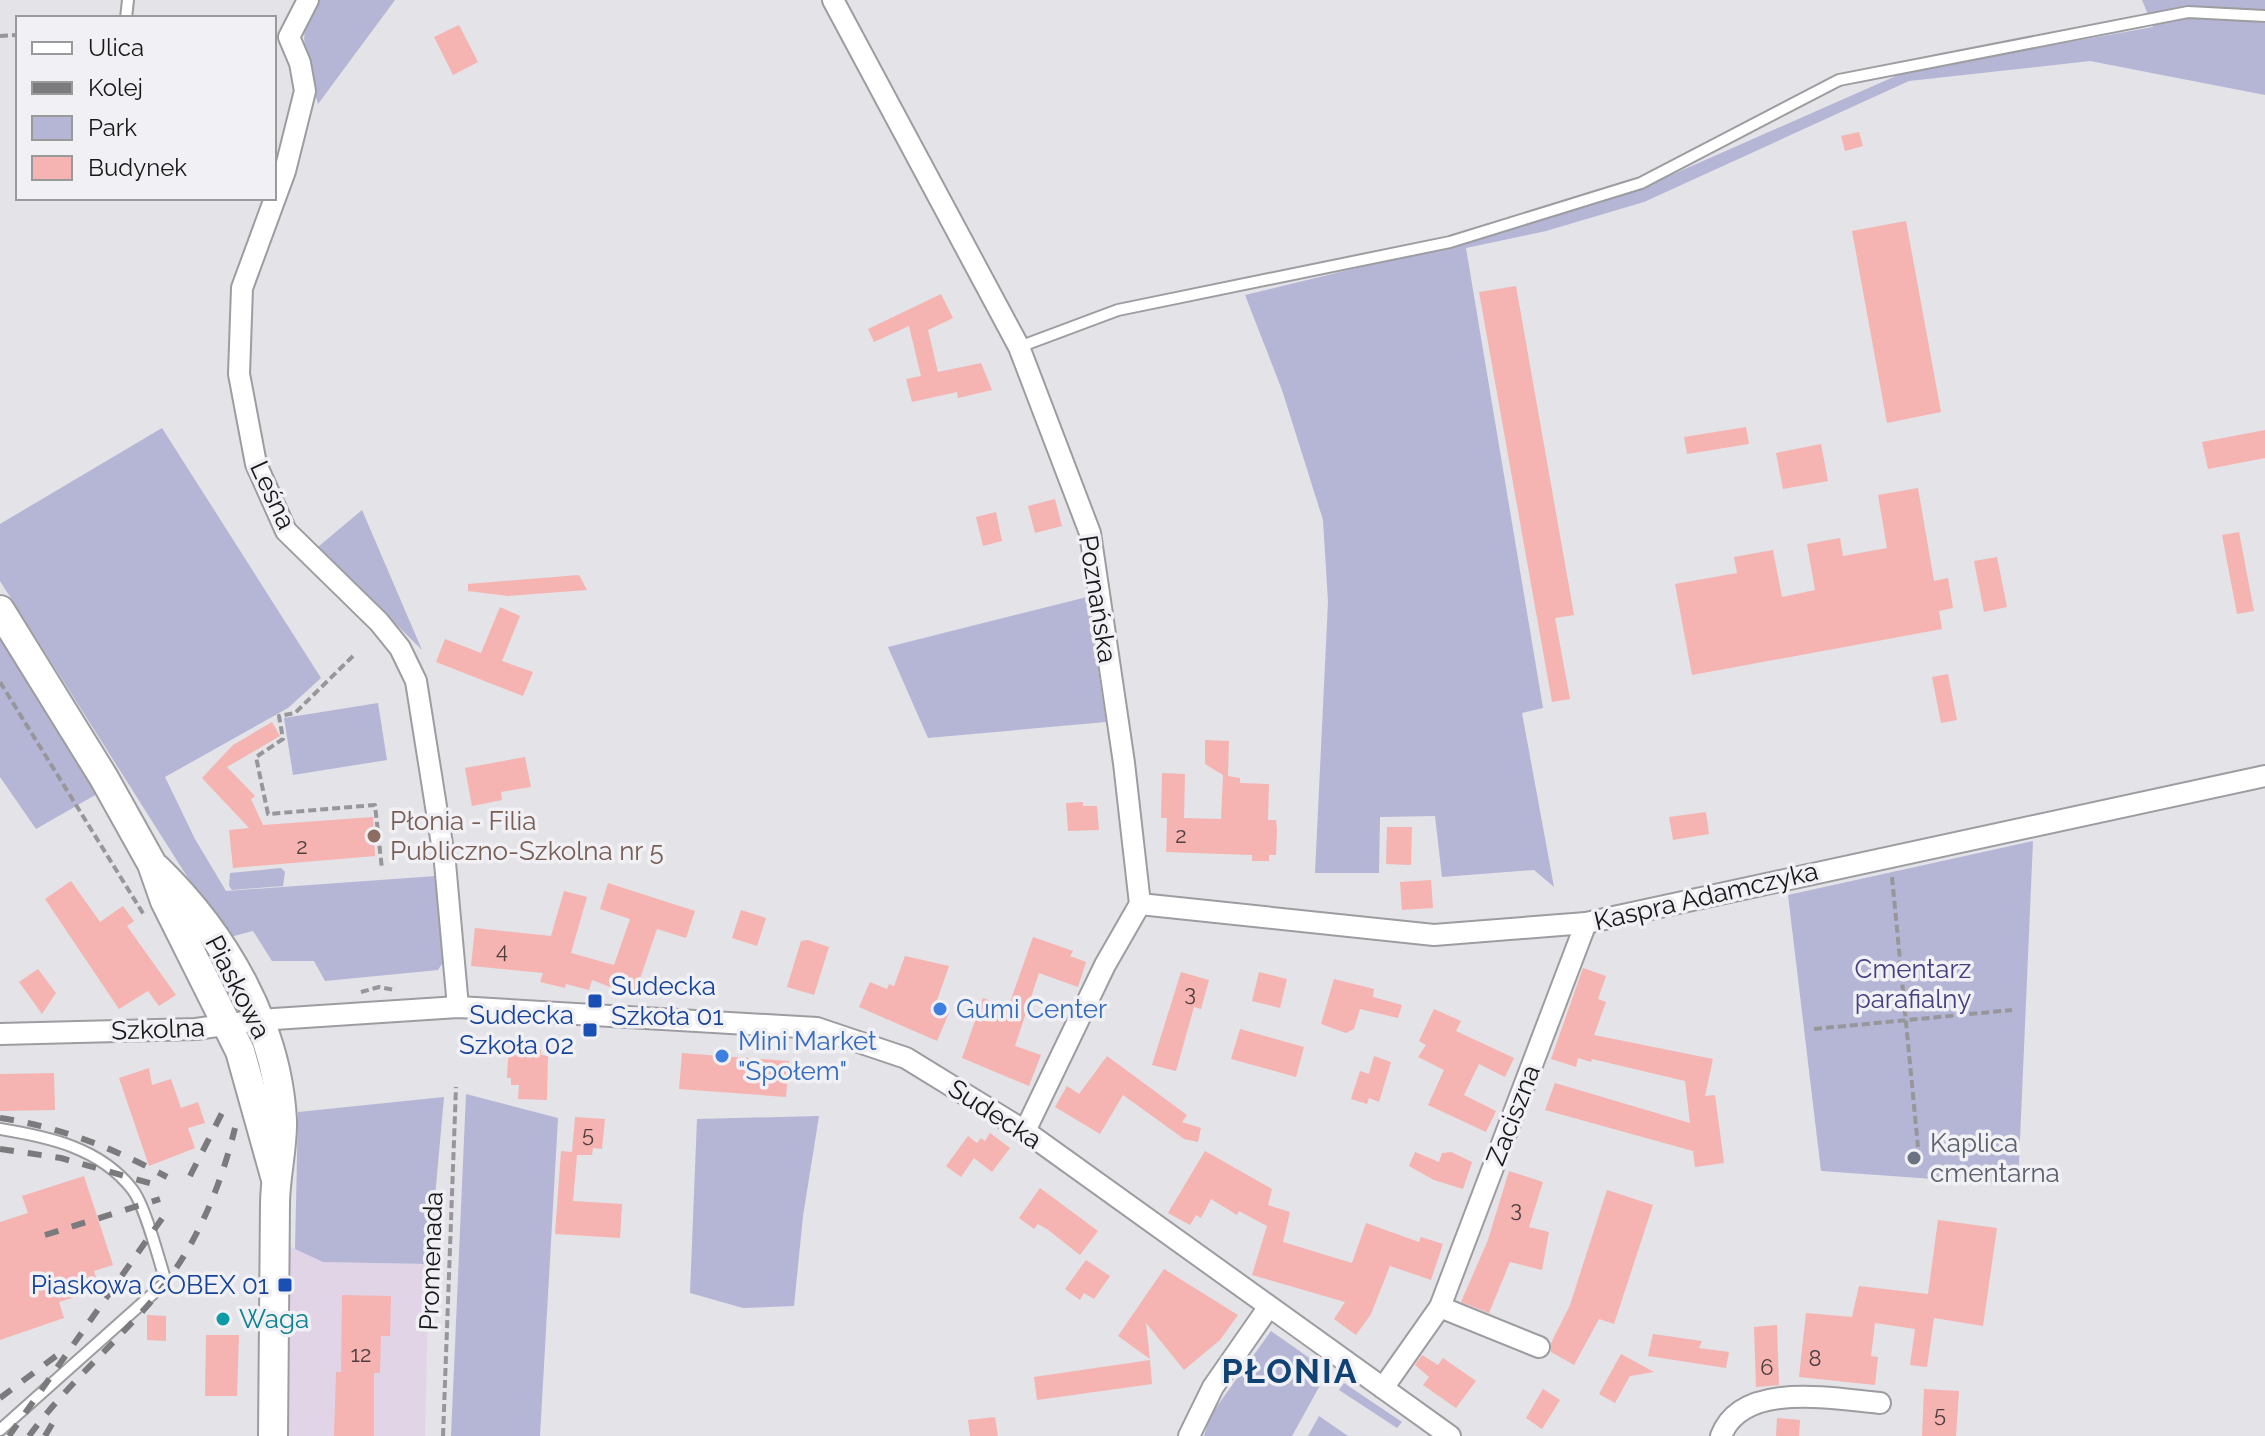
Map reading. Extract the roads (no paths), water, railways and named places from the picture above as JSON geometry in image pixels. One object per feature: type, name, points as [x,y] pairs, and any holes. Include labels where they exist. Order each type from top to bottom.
[{"type":"main road","name":"Piaskowa","points":[[0,610],[104,778],[152,864],[165,901],[229,1025],[250,1083],[275,1176]]},
{"type":"main road","name":"Piaskowa","points":[[152,864],[201,916],[259,1020],[271,1051],[281,1108],[275,1176],[273,1436]]},
{"type":"street","name":"Leśna","points":[[276,195],[305,91],[300,63],[282,37],[308,0]]},
{"type":"street","name":"Poznańska","points":[[833,0],[1019,347],[1090,533],[1124,763],[1140,904]]},
{"type":"street","name":"Leśna","points":[[274,200],[242,288],[239,374],[256,464],[286,531],[379,622],[400,648],[416,681],[445,863],[458,1007]]},
{"type":"street","name":"Kaspra Adamczyka","points":[[1140,904],[1434,935],[1586,923],[2265,776]]},
{"type":"street","points":[[1025,1131],[1105,965],[1140,904]]},
{"type":"street","name":"Zaciszna","points":[[1383,1388],[1440,1307],[1586,923]]},
{"type":"street","name":"Szkolna","points":[[0,1034],[229,1025],[259,1020],[458,1007]]},
{"type":"street","name":"Sudecka","points":[[458,1007],[817,1028],[906,1058],[1025,1131],[1450,1436]]},
{"type":"street","points":[[1440,1307],[1539,1347]]},
{"type":"street","points":[[1189,1436],[1213,1387],[1268,1308]]},
{"type":"street","points":[[1721,1436],[1726,1423],[1743,1410],[1771,1398],[1794,1396],[1880,1403]]},
{"type":"lane","points":[[1019,347],[1118,310],[1450,242],[1641,183],[1839,80],[2188,12],[2265,16]]},
{"type":"lane","points":[[0,1129],[53,1137],[105,1162],[134,1190],[166,1282],[0,1430]]},
{"type":"railway","points":[[190,1176],[225,1107]]},
{"type":"railway","points":[[0,1118],[86,1140],[167,1177]]},
{"type":"railway","points":[[29,1436],[72,1385],[149,1304],[179,1264],[212,1199],[235,1128]]},
{"type":"railway","points":[[0,1149],[61,1158],[160,1186]]},
{"type":"railway","points":[[45,1235],[160,1199]]},
{"type":"railway","points":[[9,1436],[168,1210]]},
{"type":"railway","points":[[0,1398],[60,1353]]},
{"type":"railway","points":[[45,1436],[59,1412]]},
{"type":"place","name":"Płonia - Filia Publiczno-Szkolna nr 5","points":[[374,836]]},
{"type":"place","name":"Sudecka Szkoła 01","points":[[595,1001]]},
{"type":"place","name":"Gumi Center","points":[[940,1009]]},
{"type":"place","name":"Sudecka Szkoła 02","points":[[590,1030]]},
{"type":"place","name":"Mini Market \"Społem\"","points":[[722,1056]]},
{"type":"place","name":"Kaplica cmentarna","points":[[1914,1158]]},
{"type":"place","name":"Piaskowa COBEX 01","points":[[285,1285]]},
{"type":"place","name":"Waga","points":[[223,1319]]},
{"type":"district","name":"PŁONIA","points":[[1290,1371]]},
{"type":"park label","name":"Cmentarz parafialny","points":[[1913,984]]}]
